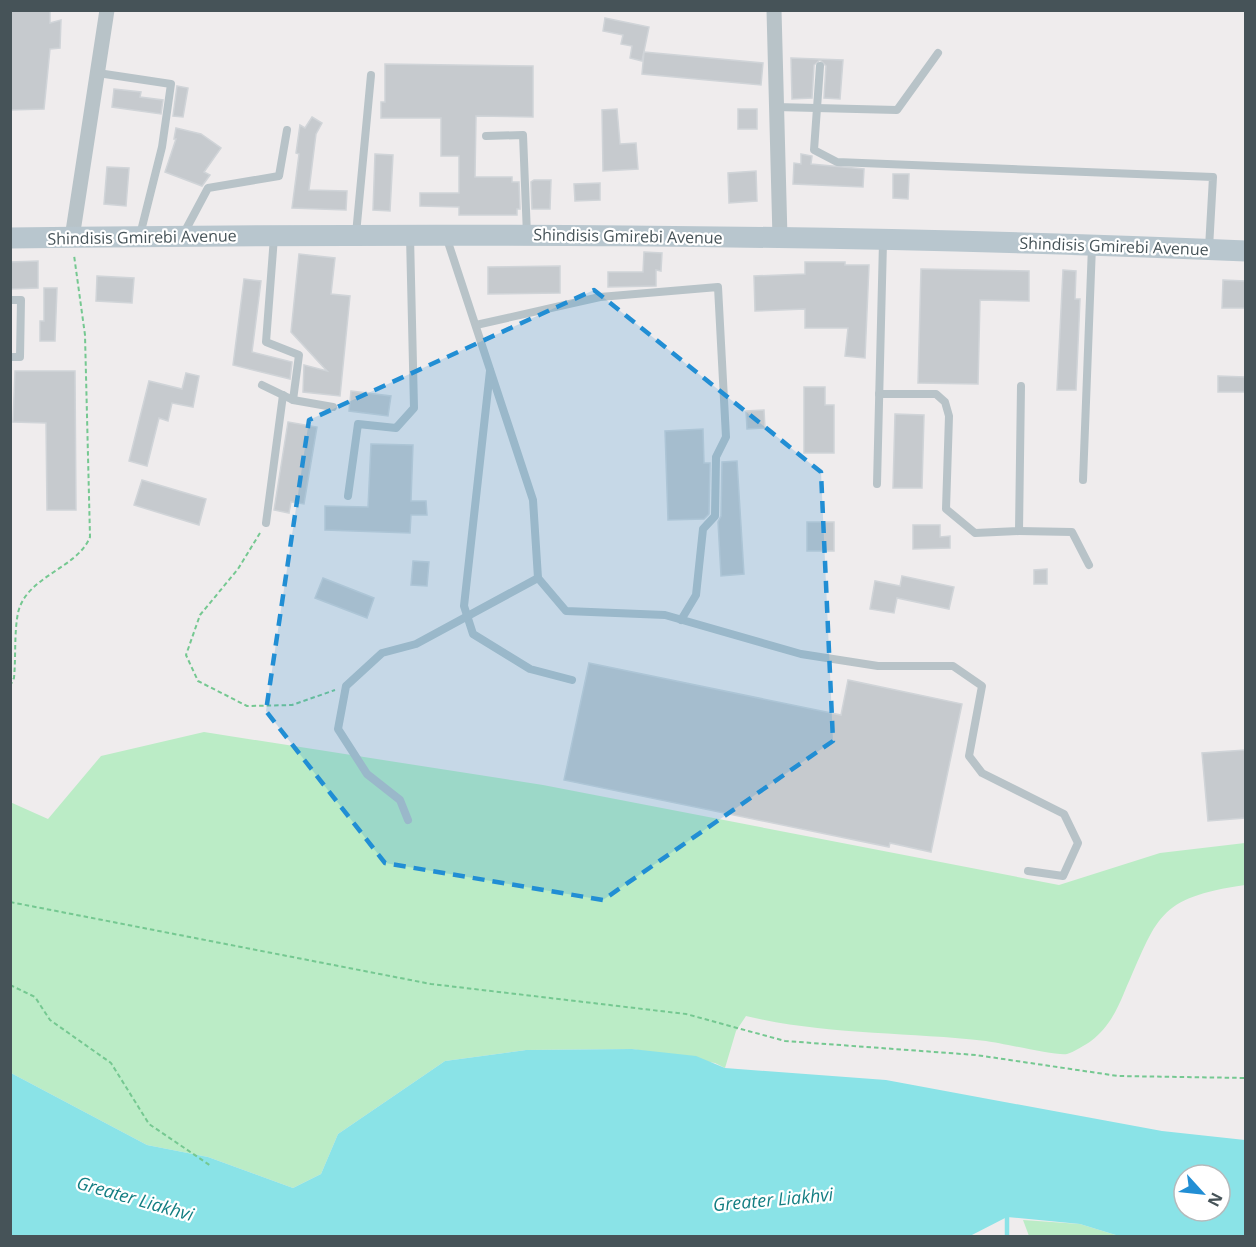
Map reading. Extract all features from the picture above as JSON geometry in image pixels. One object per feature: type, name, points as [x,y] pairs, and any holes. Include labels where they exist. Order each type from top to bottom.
[{"type":"main road","name":"Shindisis Gmirebi Avenue","points":[[10,238],[446,234],[1092,244],[1245,251]]},
{"type":"street","points":[[72,238],[107,10]]},
{"type":"street","points":[[774,10],[780,238]]},
{"type":"lane","points":[[776,107],[897,110],[938,52]]},
{"type":"lane","points":[[820,66],[814,150],[837,162],[1213,177],[1209,249]]},
{"type":"lane","points":[[98,73],[171,84],[162,147],[140,237]]},
{"type":"lane","points":[[356,234],[370,75]]},
{"type":"lane","points":[[182,237],[208,188],[279,176],[287,130]]},
{"type":"lane","points":[[486,136],[523,135],[526,235]]},
{"type":"lane","points":[[348,496],[358,424],[396,428],[414,408],[410,234]]},
{"type":"lane","points":[[446,234],[533,500],[538,578],[566,611],[665,615],[801,654],[878,666],[953,666],[982,686],[969,756],[982,773],[1064,814],[1078,843],[1063,876],[1028,872]]},
{"type":"lane","points":[[274,236],[266,342],[298,355],[294,400]]},
{"type":"lane","points":[[876,484],[883,240]]},
{"type":"lane","points":[[1083,480],[1092,244]]},
{"type":"lane","points":[[476,325],[600,297],[718,287],[726,437],[716,457],[715,516],[703,529],[696,595],[681,620]]},
{"type":"lane","points":[[10,300],[21,300],[20,357],[10,357]]},
{"type":"lane","points":[[490,366],[464,606],[473,634],[530,669],[572,680]]},
{"type":"lane","points":[[262,385],[294,400],[333,407]]},
{"type":"lane","points":[[1019,531],[1021,386]]},
{"type":"lane","points":[[879,394],[936,394],[945,402],[949,416],[946,509],[975,533],[1072,532],[1089,565]]},
{"type":"lane","points":[[266,523],[283,395]]},
{"type":"lane","points":[[408,819],[400,800],[367,774],[338,729],[346,686],[382,653],[416,644],[538,578]]},
{"type":"path","points":[[10,686],[14,678],[18,611],[26,597],[37,585],[85,549],[90,537],[85,335],[72,238]]},
{"type":"path","points":[[266,523],[238,569],[200,615],[186,656],[198,681],[247,706],[292,705],[346,686]]},
{"type":"path","points":[[10,902],[431,984],[686,1014],[785,1041],[976,1055],[1118,1076],[1245,1078]]},
{"type":"path","points":[[10,986],[35,997],[50,1020],[111,1064],[149,1124],[211,1166]]},
{"type":"highlighted area","points":[[594,290],[821,472],[833,741],[603,900],[385,863],[266,711],[309,420]]},
{"type":"green space","points":[[204,732],[543,785],[1059,885],[1160,853],[1245,843],[1245,885],[1193,897],[1164,915],[1145,946],[1118,1007],[1107,1025],[1091,1041],[1067,1054],[986,1041],[805,1027],[746,1016],[736,1031],[725,1068],[715,1063],[632,1049],[526,1050],[445,1061],[338,1134],[321,1174],[293,1188],[208,1157],[147,1145],[11,1073],[10,802],[48,819],[101,756]]},
{"type":"green space","points":[[1023,1220],[1080,1224],[1119,1236],[1029,1236]]},
{"type":"water","name":"Greater Liakhvi","points":[[632,1049],[696,1056],[725,1068],[886,1080],[1162,1131],[1245,1140],[1245,1236],[1119,1236],[1080,1224],[1007,1217],[970,1236],[11,1236],[11,1073],[147,1145],[208,1157],[293,1188],[321,1174],[338,1134],[445,1061],[526,1050]]},
{"type":"building","points":[[10,10],[50,10],[50,23],[61,20],[60,48],[50,49],[44,109],[10,110]]},
{"type":"building","points":[[605,18],[649,27],[642,61],[630,58],[632,46],[621,44],[623,35],[603,31]]},
{"type":"building","points":[[644,52],[763,63],[761,85],[642,74]]},
{"type":"building","points":[[791,58],[843,60],[840,99],[824,98],[826,66],[820,60],[814,65],[812,98],[792,99]]},
{"type":"building","points":[[385,64],[533,66],[533,117],[476,116],[475,177],[512,177],[512,182],[519,182],[520,209],[517,209],[517,215],[459,215],[459,207],[420,206],[420,193],[459,193],[459,156],[441,156],[441,118],[381,118],[381,102],[385,102]]},
{"type":"building","points":[[177,86],[188,88],[183,117],[173,116]]},
{"type":"building","points":[[114,89],[141,92],[140,97],[163,100],[161,114],[112,107]]},
{"type":"building","points":[[617,109],[620,144],[636,143],[638,169],[603,171],[602,110]]},
{"type":"building","points":[[738,109],[757,109],[757,129],[738,129]]},
{"type":"building","points":[[312,117],[322,123],[316,134],[309,190],[347,191],[346,210],[292,208],[300,125],[305,128]]},
{"type":"building","points":[[176,128],[201,134],[221,148],[204,172],[210,175],[202,186],[165,172],[176,139],[174,139]]},
{"type":"building","points":[[375,154],[393,155],[390,211],[373,210]]},
{"type":"building","points":[[801,154],[812,156],[811,164],[864,169],[863,187],[793,184],[794,163],[801,164]]},
{"type":"building","points":[[107,167],[129,168],[126,206],[104,204]]},
{"type":"building","points":[[756,171],[757,201],[729,203],[728,173]]},
{"type":"building","points":[[893,174],[909,174],[908,199],[893,198]]},
{"type":"building","points":[[551,180],[550,209],[532,209],[531,182]]},
{"type":"building","points":[[600,183],[600,200],[575,201],[574,184]]},
{"type":"building","points":[[644,252],[662,253],[661,271],[656,270],[656,286],[608,287],[608,272],[643,272]]},
{"type":"building","points":[[299,254],[335,258],[331,294],[350,296],[340,396],[303,392],[304,365],[327,371],[291,332]]},
{"type":"building","points":[[38,261],[38,288],[10,289],[10,262]]},
{"type":"building","points":[[805,262],[845,262],[845,265],[869,265],[865,358],[845,356],[848,328],[805,328],[805,309],[755,311],[754,276],[805,274]]},
{"type":"building","points":[[560,266],[560,293],[488,294],[488,267]]},
{"type":"building","points":[[921,269],[1029,271],[1029,301],[980,300],[978,384],[918,383]]},
{"type":"building","points":[[1063,270],[1076,271],[1075,299],[1080,299],[1076,390],[1057,390]]},
{"type":"building","points":[[97,276],[134,278],[132,303],[96,301]]},
{"type":"building","points":[[244,279],[261,281],[252,352],[292,362],[290,379],[233,365]]},
{"type":"building","points":[[1223,280],[1245,281],[1245,308],[1222,308]]},
{"type":"building","points":[[44,288],[57,288],[55,341],[40,341],[40,321],[44,321]]},
{"type":"building","points":[[15,371],[75,371],[76,510],[47,510],[46,423],[13,422]]},
{"type":"building","points":[[186,373],[199,376],[193,407],[172,403],[168,421],[159,418],[147,466],[129,461],[149,381],[182,389]]},
{"type":"building","points":[[1218,376],[1245,377],[1245,392],[1218,392]]},
{"type":"building","points":[[804,387],[825,387],[825,405],[834,405],[834,453],[804,453]]},
{"type":"building","points":[[351,391],[391,396],[388,416],[349,411]]},
{"type":"building","points":[[764,410],[765,428],[747,429],[746,411]]},
{"type":"building","points":[[895,414],[924,415],[922,488],[893,488]]},
{"type":"building","points":[[288,422],[317,427],[304,504],[291,502],[289,513],[274,510]]},
{"type":"building","points":[[703,429],[704,463],[710,463],[709,514],[704,519],[668,520],[665,431]]},
{"type":"building","points":[[371,444],[413,445],[411,501],[426,501],[427,515],[411,515],[410,533],[325,530],[325,506],[368,507]]},
{"type":"building","points":[[737,461],[744,574],[721,576],[718,522],[721,516],[722,462]]},
{"type":"building","points":[[142,480],[206,499],[199,525],[134,505]]},
{"type":"building","points":[[807,522],[834,522],[834,551],[807,551]]},
{"type":"building","points":[[913,525],[940,525],[940,537],[950,536],[950,548],[913,549]]},
{"type":"building","points":[[413,561],[429,562],[427,586],[411,585]]},
{"type":"building","points":[[1047,569],[1047,584],[1034,584],[1034,570]]},
{"type":"building","points":[[902,576],[954,587],[949,609],[897,598],[894,613],[870,609],[875,581],[900,586]]},
{"type":"building","points":[[323,578],[374,598],[367,618],[315,598]]},
{"type":"building","points":[[589,663],[841,715],[848,680],[962,704],[931,852],[890,843],[889,847],[564,780]]},
{"type":"building","points":[[1245,750],[1245,818],[1208,821],[1202,753]]},
{"type":"waterway","points":[[1007,1217],[1007,1236]]}]
